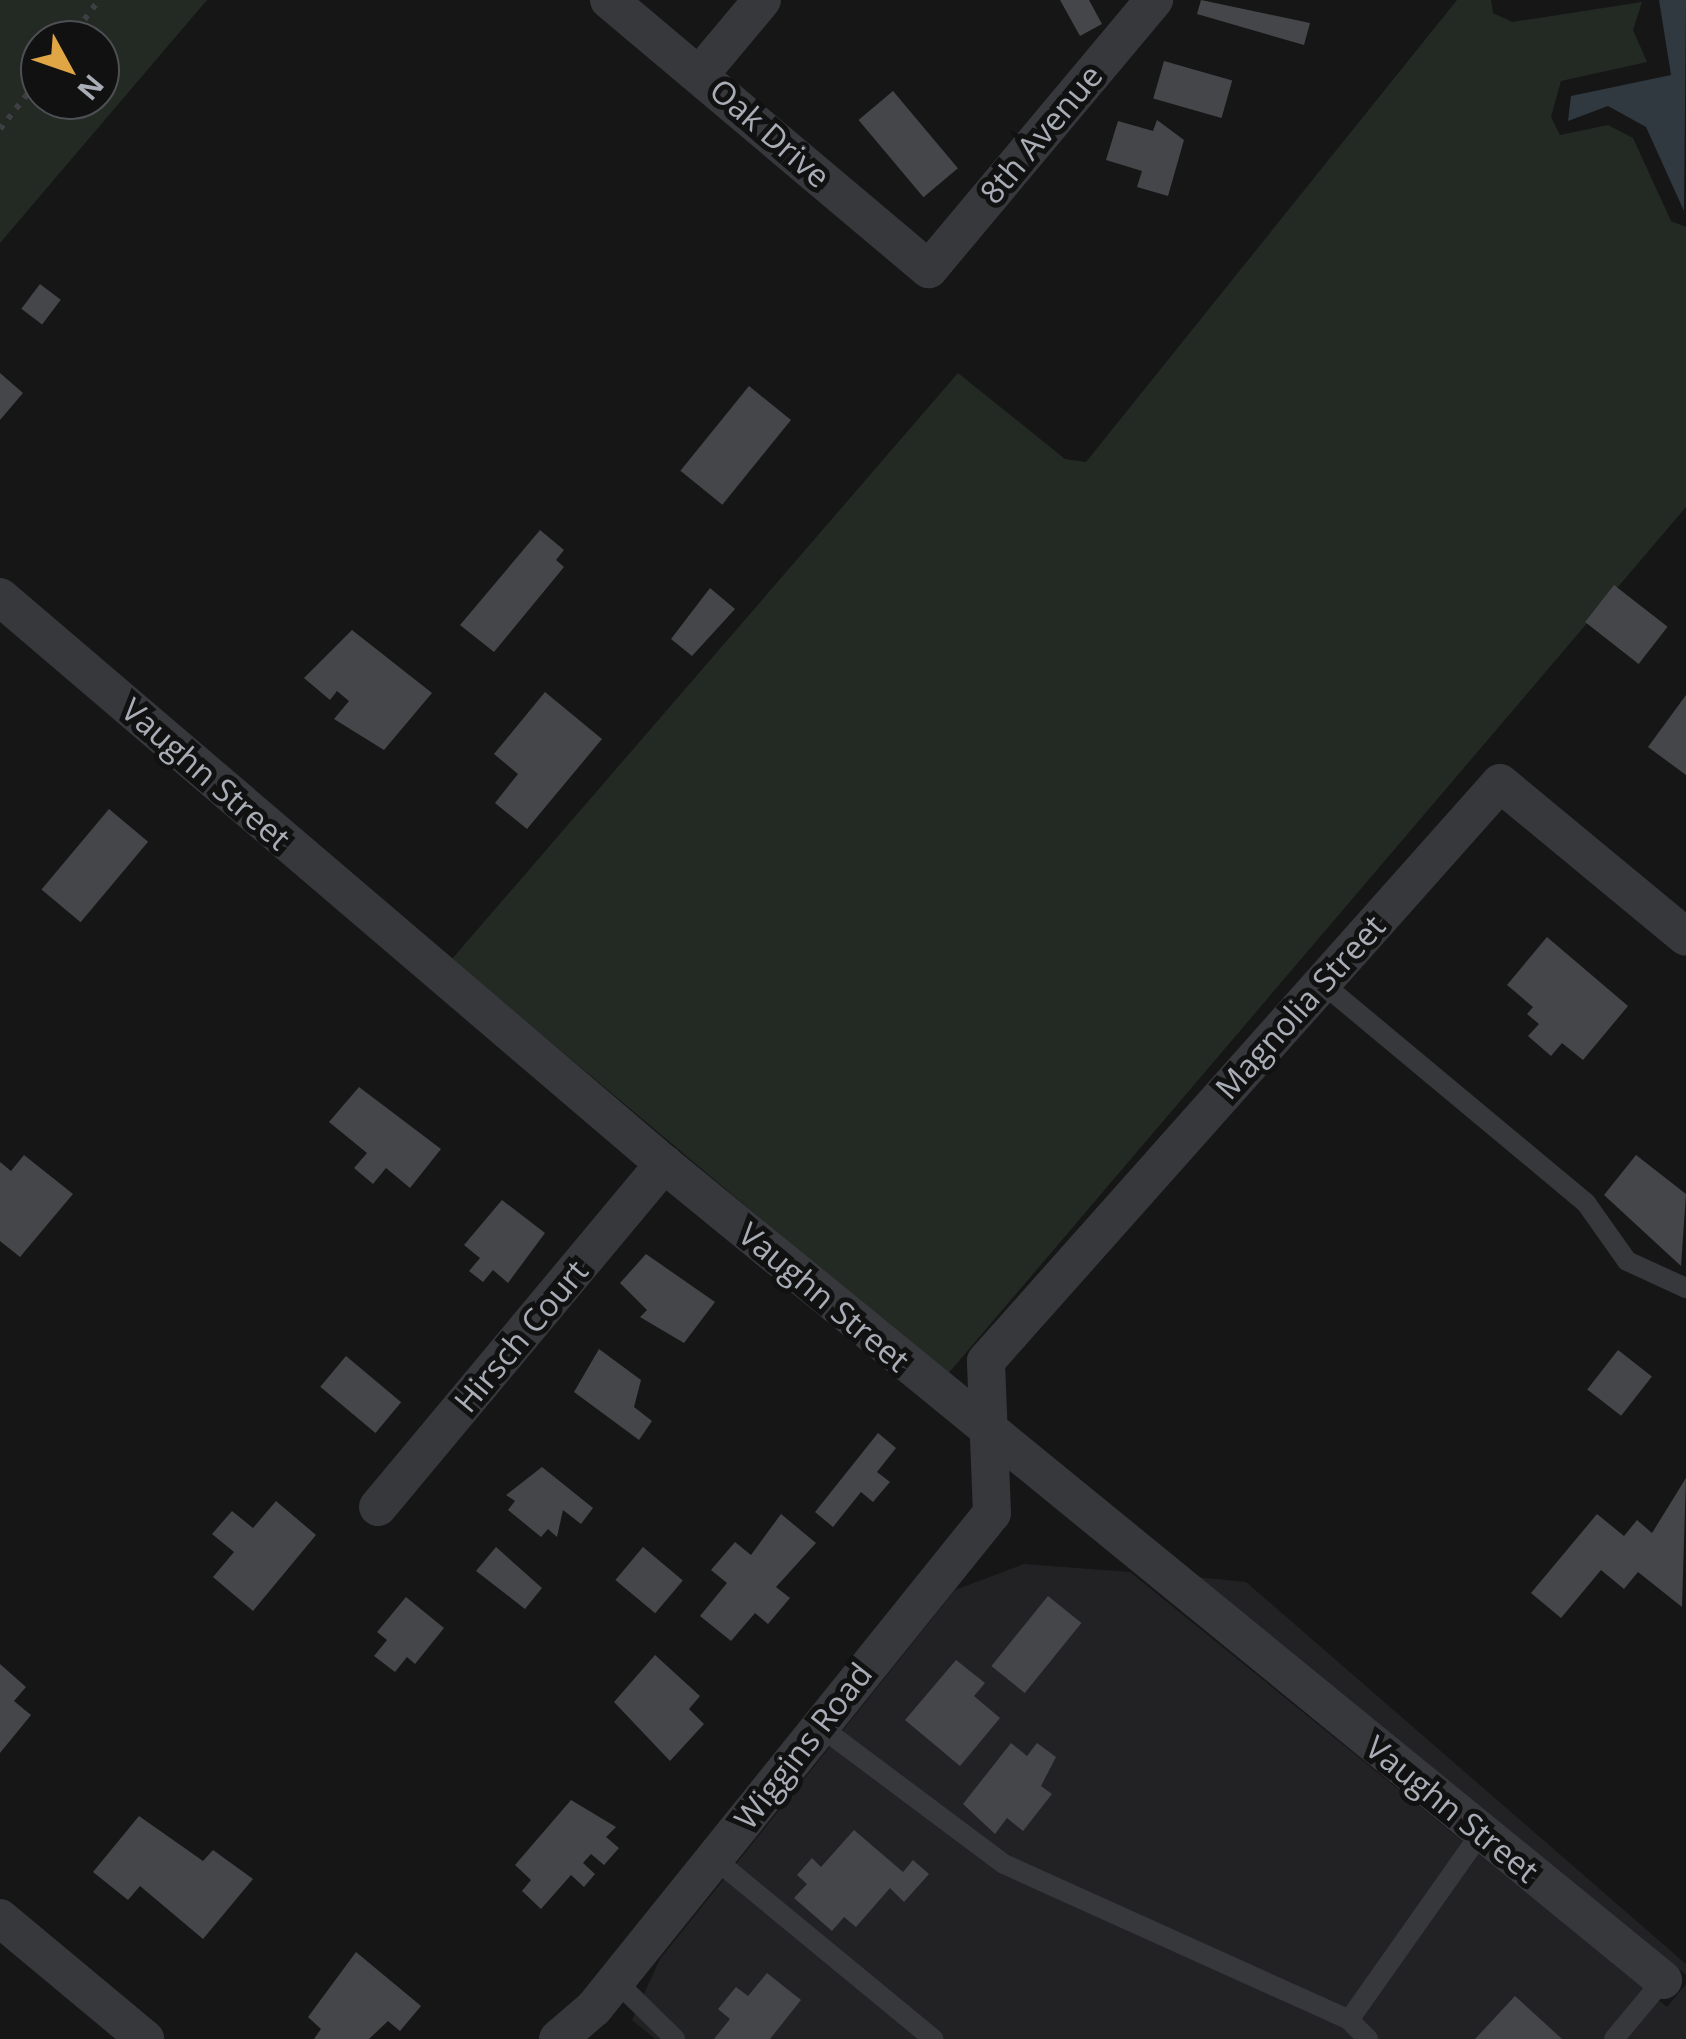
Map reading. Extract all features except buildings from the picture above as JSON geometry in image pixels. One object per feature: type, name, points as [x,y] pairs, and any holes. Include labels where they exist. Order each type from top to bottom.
[{"type":"street","name":"Oak Drive","points":[[609,0],[929,269]]},
{"type":"street","points":[[700,73],[762,0]]},
{"type":"street","name":"8th Avenue","points":[[929,269],[1154,0]]},
{"type":"street","name":"Vaughn Street","points":[[0,598],[664,1164],[984,1430],[1662,1980]]},
{"type":"street","name":"Magnolia Street","points":[[984,1430],[986,1361],[1500,783],[1686,937]]},
{"type":"street","name":"Hirsch Court","points":[[378,1507],[664,1164]]},
{"type":"street","name":"Wiggins Road","points":[[558,2039],[616,1980],[992,1512],[984,1430]]},
{"type":"street","points":[[0,1918],[144,2039]]},
{"type":"lane","points":[[1322,983],[1586,1202],[1628,1260],[1686,1288]]},
{"type":"lane","points":[[818,1725],[1004,1864],[1348,2020],[1368,2039]]},
{"type":"lane","points":[[1348,2020],[1480,1833]]},
{"type":"lane","points":[[714,1859],[933,2039]]},
{"type":"lane","points":[[616,1980],[675,2039]]},
{"type":"lane","points":[[1614,2039],[1662,1980]]},
{"type":"path","points":[[0,129],[20,104]]},
{"type":"shaded area","points":[[0,0],[207,0],[120,102],[120,20],[20,20],[20,120],[105,120],[0,243]]},
{"type":"shaded area","points":[[1457,0],[1491,0],[1493,13],[1512,22],[1642,2],[1633,30],[1647,62],[1561,81],[1551,117],[1560,135],[1608,125],[1633,138],[1671,221],[1686,227],[1686,507],[947,1375],[452,959],[958,373],[1065,459],[1086,462]]},
{"type":"shaded area","points":[[1659,0],[1686,0],[1684,211],[1646,127],[1608,106],[1568,121],[1571,96],[1671,75]]},
{"type":"shaded area","points":[[1024,1564],[1130,1572],[1667,2007],[1686,1984],[1686,2039],[655,2039],[632,2020],[660,1959],[955,1590]]},
{"type":"shaded area","points":[[1195,1577],[1246,1582],[1686,1964],[1686,1975]]}]
